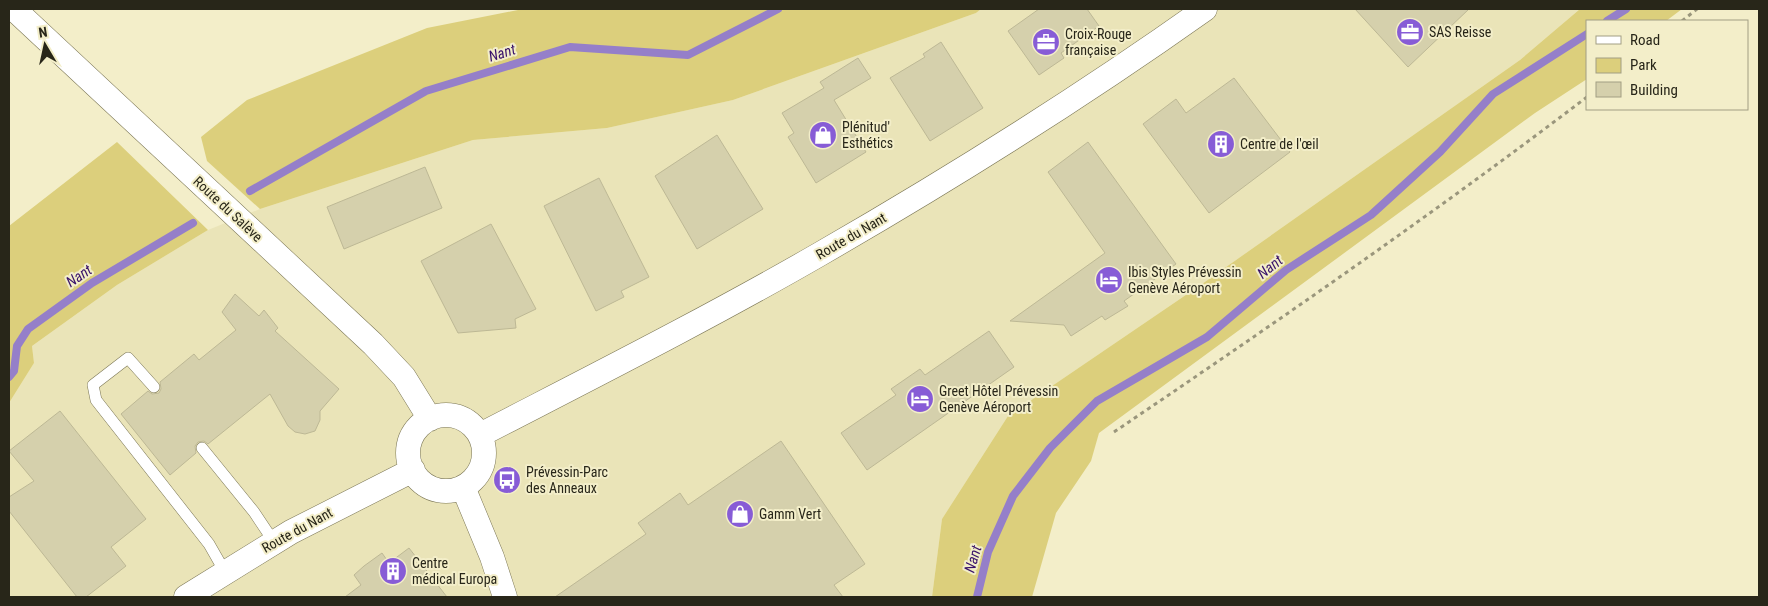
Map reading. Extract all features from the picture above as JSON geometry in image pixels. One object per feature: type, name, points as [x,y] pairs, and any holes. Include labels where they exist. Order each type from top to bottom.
[{"type":"street","name":"Route du Salève","points":[[14,9],[379,350],[404,377],[430,419]]},
{"type":"street","name":"Route du Nant","points":[[480,435],[672,334],[893,211],[1022,131],[1205,9]]},
{"type":"street","points":[[438,416],[454,416],[469,423],[480,435],[484,450],[482,465],[475,478],[463,487],[446,491],[430,487],[423,483],[413,470],[409,454],[410,445],[417,430],[430,419],[438,416]]},
{"type":"street","name":"Route du Nant","points":[[186,597],[274,542],[413,470]]},
{"type":"street","points":[[463,487],[492,557],[505,597]]},
{"type":"lane","points":[[154,387],[128,358],[93,385],[96,400],[209,544],[225,572]]},
{"type":"lane","points":[[202,448],[254,512],[274,542]]},
{"type":"path","points":[[1683,20],[1697,9]]},
{"type":"path","points":[[1114,432],[1289,314],[1490,170],[1586,98]]},
{"type":"shaded area","points":[[981,9],[1580,9],[1520,60],[1202,284],[1008,416],[942,519],[932,597],[9,597],[9,403],[34,363],[32,346],[117,285],[208,230],[260,209],[473,140],[607,128],[733,100],[976,13]]},
{"type":"green space","points":[[523,9],[981,9],[976,13],[733,100],[607,128],[473,140],[260,209],[207,161],[201,137],[247,100],[427,28]]},
{"type":"green space","points":[[1580,9],[1682,9],[1667,20],[1586,20],[1586,80],[1535,113],[1099,433],[1091,461],[1056,513],[1032,597],[932,597],[942,519],[1008,416],[1202,284],[1520,60]]},
{"type":"green space","points":[[117,142],[208,230],[117,285],[32,346],[34,363],[9,403],[9,226]]},
{"type":"building","name":"Croix-Rouge française","points":[[1039,9],[1087,9],[1099,26],[1061,53],[1064,58],[1039,75],[1008,31]]},
{"type":"building","name":"SAS Reisse","points":[[1355,9],[1469,9],[1408,67]]},
{"type":"building","points":[[941,42],[983,108],[930,141],[890,78],[925,57],[923,54]]},
{"type":"building","name":"Plénitud' Esthétics","points":[[858,58],[871,78],[834,100],[866,152],[816,183],[788,137],[794,133],[782,113],[824,88],[820,82]]},
{"type":"building","name":"Centre de l'œil","points":[[1234,78],[1290,152],[1209,213],[1143,124],[1176,99],[1186,113]]},
{"type":"building","points":[[717,135],[763,209],[697,249],[655,176]]},
{"type":"building","points":[[1088,142],[1176,264],[1124,301],[1128,306],[1105,320],[1102,316],[1071,336],[1064,325],[1010,321],[1105,253],[1048,172]]},
{"type":"building","points":[[425,167],[442,208],[344,249],[327,207]]},
{"type":"building","points":[[599,178],[649,277],[621,291],[624,297],[596,311],[544,206]]},
{"type":"building","points":[[491,224],[536,309],[515,319],[516,328],[458,333],[421,261]]},
{"type":"building","points":[[235,294],[259,316],[264,310],[278,328],[275,331],[339,389],[320,411],[320,420],[315,431],[305,434],[295,432],[288,426],[270,394],[208,444],[204,441],[198,442],[195,446],[196,453],[170,475],[121,414],[148,391],[152,394],[159,393],[161,389],[160,382],[194,354],[199,360],[236,330],[222,312]]},
{"type":"building","points":[[989,331],[1014,367],[867,470],[841,433],[896,395],[891,389],[920,369],[925,375]]},
{"type":"building","points":[[60,411],[146,519],[111,547],[126,566],[86,597],[77,597],[9,511],[9,497],[34,481],[9,451]]},
{"type":"building","name":"Gamm Vert","points":[[781,441],[865,564],[834,585],[843,597],[555,597],[646,534],[638,523],[680,493],[688,505]]},
{"type":"building","name":"Centre médical Europa","points":[[409,548],[447,597],[345,597],[361,585],[354,575],[364,566],[382,553],[389,563]]},
{"type":"waterway","name":"Nant","points":[[250,191],[426,91],[570,47],[688,55],[778,9]]},
{"type":"waterway","name":"Nant","points":[[1609,20],[1626,9]]},
{"type":"waterway","name":"Nant","points":[[977,597],[988,552],[1013,496],[1050,448],[1097,401],[1207,337],[1286,270],[1371,215],[1440,152],[1493,94],[1586,35]]},
{"type":"waterway","name":"Nant","points":[[9,377],[14,371],[17,346],[28,329],[92,283],[193,223]]},
{"type":"place","name":"SAS Reisse","points":[[1410,32]]},
{"type":"place","name":"Croix-Rouge française","points":[[1046,42]]},
{"type":"place","name":"Plénitud' Esthétics","points":[[823,135]]},
{"type":"place","name":"Centre de l'œil","points":[[1221,144]]},
{"type":"place","name":"Ibis Styles Prévessin Genève Aéroport","points":[[1109,280]]},
{"type":"place","name":"Greet Hôtel Prévessin Genève Aéroport","points":[[920,399]]},
{"type":"place","name":"Prévessin-Parc des Anneaux","points":[[507,480]]},
{"type":"place","name":"Gamm Vert","points":[[740,514]]},
{"type":"place","name":"Centre médical Europa","points":[[393,571]]}]
